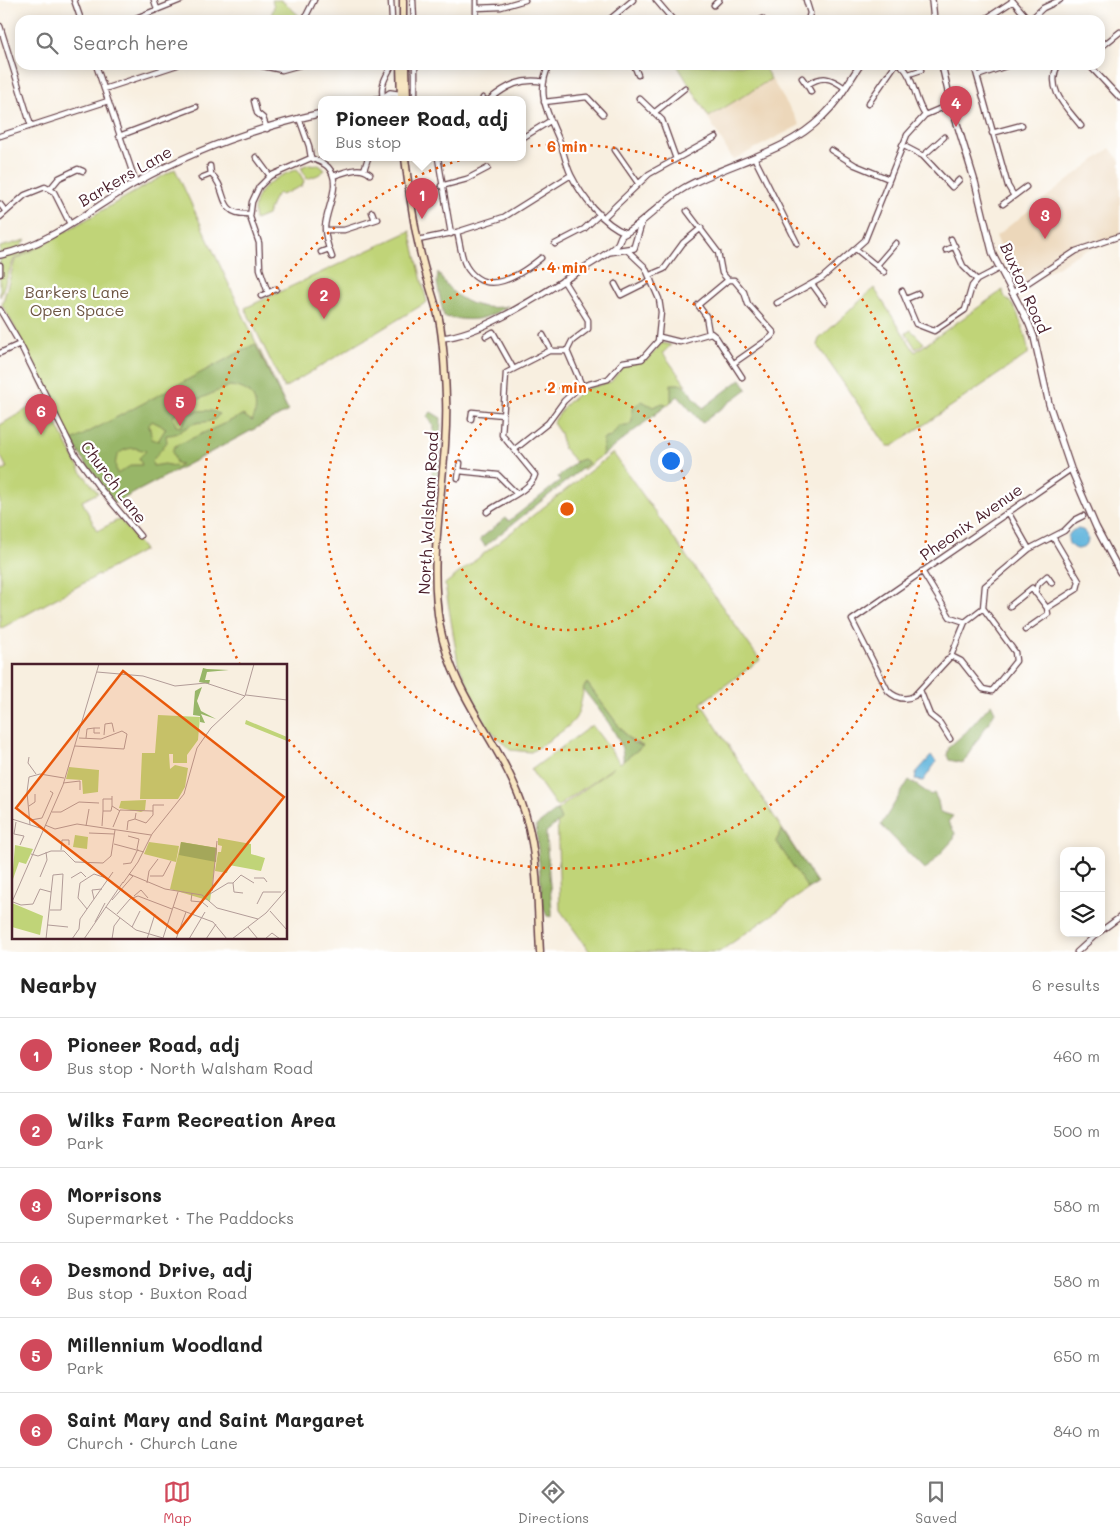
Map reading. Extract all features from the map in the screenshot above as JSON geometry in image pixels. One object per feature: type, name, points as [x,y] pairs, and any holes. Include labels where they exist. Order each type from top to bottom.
[{"type":"main road","points":[[403,0],[404,15]]},
{"type":"main road","points":[[400,70],[403,96]]},
{"type":"main road","points":[[403,96],[406,70]]},
{"type":"main road","name":"North Walsham Road","points":[[407,161],[408,179],[418,240],[442,338],[447,412],[436,564],[440,626],[445,648],[462,694],[506,770],[527,819],[535,868],[540,952]]},
{"type":"street","points":[[74,0],[79,15]]},
{"type":"street","points":[[154,0],[157,9]]},
{"type":"street","points":[[143,15],[181,0]]},
{"type":"street","points":[[308,15],[314,0]]},
{"type":"street","points":[[391,0],[392,15]]},
{"type":"street","points":[[413,0],[414,15]]},
{"type":"street","points":[[476,0],[476,15]]},
{"type":"street","points":[[476,8],[501,7],[525,0]]},
{"type":"street","points":[[615,15],[632,0]]},
{"type":"street","points":[[656,0],[669,15]]},
{"type":"street","points":[[714,5],[719,0]]},
{"type":"street","points":[[806,0],[809,15]]},
{"type":"street","points":[[932,0],[934,15]]},
{"type":"street","points":[[991,15],[1013,0],[1026,15]]},
{"type":"street","points":[[1036,15],[1044,8],[1060,0]]},
{"type":"street","points":[[403,9],[413,6]]},
{"type":"street","points":[[0,26],[31,126]]},
{"type":"street","points":[[1105,44],[1120,32]]},
{"type":"street","points":[[98,70],[136,183]]},
{"type":"street","points":[[104,89],[162,70]]},
{"type":"street","points":[[383,96],[381,87],[390,70]]},
{"type":"street","points":[[415,70],[415,96]]},
{"type":"street","points":[[548,70],[544,82],[544,102],[571,175],[608,222],[626,250],[640,260]]},
{"type":"street","points":[[636,70],[638,75]]},
{"type":"street","points":[[442,338],[454,337],[475,330],[608,253],[619,241],[676,192],[785,143],[807,130],[832,106],[857,70]]},
{"type":"street","points":[[868,104],[892,70]]},
{"type":"street","points":[[905,70],[909,74],[918,103],[925,115]]},
{"type":"street","points":[[909,74],[921,70]]},
{"type":"street","name":"Buxton Road","points":[[943,70],[950,104],[975,182],[988,239],[998,268],[1034,338],[1047,397],[1071,469],[1096,527],[1120,572]]},
{"type":"street","points":[[975,70],[1008,186],[1014,196]]},
{"type":"street","points":[[977,76],[994,70]]},
{"type":"street","points":[[1056,70],[1054,90],[1081,126]]},
{"type":"street","points":[[1094,70],[1120,98]]},
{"type":"street","points":[[807,85],[822,77],[829,78],[845,88]]},
{"type":"street","points":[[802,78],[811,92]]},
{"type":"street","points":[[494,96],[516,83],[529,79],[544,82]]},
{"type":"street","points":[[655,112],[685,88]]},
{"type":"street","points":[[386,96],[390,93],[398,96]]},
{"type":"street","points":[[679,93],[682,98]]},
{"type":"street","points":[[544,102],[588,95],[596,110],[603,114]]},
{"type":"street","points":[[639,98],[655,112],[665,126],[676,159]]},
{"type":"street","points":[[0,136],[108,101]]},
{"type":"street","points":[[254,101],[257,113],[263,118],[267,129]]},
{"type":"street","points":[[639,108],[644,103]]},
{"type":"street","points":[[777,296],[779,302],[812,284],[856,249],[868,234],[902,145],[912,126],[925,115],[950,104]]},
{"type":"street","points":[[119,136],[196,107]]},
{"type":"street","name":"Barkers Lane","points":[[0,255],[29,246],[70,224],[136,183],[198,153],[299,118],[318,114]]},
{"type":"street","points":[[299,118],[310,146],[311,158]]},
{"type":"street","points":[[526,136],[550,121]]},
{"type":"street","points":[[992,133],[1022,124]]},
{"type":"street","points":[[923,156],[942,138],[938,133]]},
{"type":"street","points":[[704,136],[708,142]]},
{"type":"street","points":[[555,244],[602,216],[638,183],[716,137]]},
{"type":"street","points":[[902,145],[923,156],[952,187]]},
{"type":"street","points":[[837,153],[840,148]]},
{"type":"street","points":[[616,150],[638,183]]},
{"type":"street","points":[[831,150],[855,165],[889,179]]},
{"type":"street","points":[[256,157],[270,176]]},
{"type":"street","points":[[754,157],[797,244]]},
{"type":"street","points":[[268,292],[260,269],[259,243],[249,214],[252,202],[259,187],[270,176],[311,158],[325,164],[333,176],[334,185],[325,230],[332,257]]},
{"type":"street","points":[[364,170],[367,161]]},
{"type":"street","points":[[438,161],[450,234]]},
{"type":"street","points":[[210,166],[211,174],[219,184],[230,209],[235,212],[249,214]]},
{"type":"street","points":[[441,186],[467,180],[486,170],[480,166]]},
{"type":"street","points":[[50,189],[64,174],[78,169],[83,171]]},
{"type":"street","points":[[333,176],[352,170],[364,170],[370,174]]},
{"type":"street","points":[[201,178],[211,174]]},
{"type":"street","points":[[418,240],[450,234],[504,217],[571,175]]},
{"type":"street","points":[[947,192],[959,180]]},
{"type":"street","points":[[0,217],[31,190],[45,187],[56,194],[70,224]]},
{"type":"street","points":[[1003,204],[1026,187]]},
{"type":"street","points":[[0,204],[6,212]]},
{"type":"street","points":[[687,211],[718,252],[722,272],[728,280],[737,282],[744,292],[748,304],[774,333],[772,337],[734,363]]},
{"type":"street","points":[[325,230],[344,230],[376,220],[372,212]]},
{"type":"street","points":[[514,450],[548,423],[564,401],[582,386],[608,378],[623,362],[642,359],[660,337],[661,305],[640,260],[636,242],[628,233],[608,222]]},
{"type":"street","points":[[608,253],[626,250],[636,242],[642,222]]},
{"type":"street","points":[[622,295],[668,266],[683,243],[700,228]]},
{"type":"street","points":[[457,232],[466,266],[480,280],[504,282],[522,273],[540,258]]},
{"type":"street","points":[[1012,294],[1076,251],[1120,236]]},
{"type":"street","points":[[951,239],[962,266],[977,280]]},
{"type":"street","points":[[561,240],[564,246]]},
{"type":"street","points":[[877,265],[896,244]]},
{"type":"street","points":[[946,250],[955,246]]},
{"type":"street","points":[[321,252],[329,249]]},
{"type":"street","points":[[856,249],[884,272]]},
{"type":"street","points":[[536,262],[540,267]]},
{"type":"street","points":[[0,265],[0,274]]},
{"type":"street","points":[[902,291],[916,324],[934,331],[965,310],[969,292],[977,280],[998,268]]},
{"type":"street","points":[[563,280],[590,324],[588,329],[572,341],[567,350]]},
{"type":"street","points":[[709,333],[706,316],[698,305],[728,280]]},
{"type":"street","points":[[615,284],[625,300]]},
{"type":"street","points":[[812,284],[825,302]]},
{"type":"street","points":[[261,296],[276,290]]},
{"type":"street","points":[[906,300],[918,294]]},
{"type":"street","name":"Church Lane","points":[[0,310],[20,344],[75,454],[98,486],[140,536]]},
{"type":"street","points":[[486,336],[500,329]]},
{"type":"street","points":[[493,332],[513,368]]},
{"type":"street","points":[[660,337],[680,342],[709,333],[716,337],[742,377]]},
{"type":"street","points":[[543,335],[551,350]]},
{"type":"street","points":[[0,354],[20,344]]},
{"type":"street","points":[[487,512],[491,505],[504,503],[532,481],[535,475],[502,435],[506,373],[551,350],[567,350]]},
{"type":"street","points":[[567,350],[582,386]]},
{"type":"street","points":[[472,419],[473,405]]},
{"type":"street","points":[[472,412],[503,415]]},
{"type":"street","points":[[458,478],[460,463]]},
{"type":"street","name":"Pheonix Avenue","points":[[920,690],[908,699],[894,697],[888,691],[852,620],[1071,469]]},
{"type":"street","points":[[459,471],[498,475],[516,493]]},
{"type":"street","points":[[1008,512],[1029,550]]},
{"type":"street","points":[[951,656],[961,661],[983,689],[992,690],[1016,661],[1015,652],[983,608],[985,586],[1029,550],[1053,537],[1083,516]]},
{"type":"street","points":[[1048,608],[1077,589],[1079,581],[1053,537]]},
{"type":"street","points":[[922,571],[950,617],[965,622]]},
{"type":"street","points":[[1043,571],[1052,583]]},
{"type":"street","points":[[1035,593],[1038,584],[1047,576]]},
{"type":"street","points":[[1010,606],[1032,588],[1048,608],[1048,614],[1025,630]]},
{"type":"street","points":[[946,737],[940,723],[930,715],[920,690],[951,656],[965,622],[983,608]]},
{"type":"street","points":[[1105,928],[1120,917]]},
{"type":"street","points":[[1077,952],[1094,937]]},
{"type":"shaded area","points":[[680,70],[766,70],[800,125],[733,160]]},
{"type":"shaded area","points":[[1110,148],[1120,161],[1120,238],[1102,246],[1083,251],[1024,287],[1020,277],[1012,275],[996,236]]},
{"type":"green space","points":[[272,0],[281,0],[298,15],[271,15],[274,6]]},
{"type":"green space","points":[[680,70],[766,70],[771,79],[709,117]]},
{"type":"green space","points":[[309,164],[319,165],[325,170],[307,179],[301,167]]},
{"type":"green space","name":"Barkers Lane Open Space","points":[[175,169],[288,411],[115,503],[67,433],[2,305],[15,260]]},
{"type":"green space","points":[[297,169],[304,181],[302,186],[281,195],[279,193],[274,198],[267,215],[255,220],[254,210],[260,193],[272,181]]},
{"type":"green space","points":[[410,231],[427,302],[284,388],[245,308]]},
{"type":"green space","points":[[26,240],[20,246],[42,245],[14,259],[0,297],[0,247]]},
{"type":"green space","points":[[438,272],[450,290],[467,301],[486,307],[508,306],[484,318],[463,319],[444,317],[437,283]]},
{"type":"green space","points":[[874,288],[915,352],[1003,290],[1004,296],[1013,306],[1019,319],[1027,343],[1028,354],[893,446],[887,446],[817,345],[819,339]]},
{"type":"green space","points":[[911,330],[924,343],[916,349],[906,333]]},
{"type":"green space","points":[[662,343],[671,345],[663,353],[686,385],[671,402],[583,470],[564,449],[560,433],[553,423],[566,404],[584,389],[611,382],[623,366],[647,360]]},
{"type":"green space","points":[[255,344],[288,411],[115,503],[90,471],[72,441]],"holes":[[[229,386],[243,389],[252,396],[256,407],[252,421],[243,415],[175,446],[172,451],[176,463],[181,464],[177,467],[165,464],[153,466],[152,461],[167,442],[166,435],[175,434],[192,424],[212,421],[219,414],[208,411],[194,412],[187,416],[181,427],[176,426],[173,416],[188,404]],[[152,421],[166,428],[158,441],[152,439],[149,425]],[[135,448],[146,451],[139,458],[142,465],[132,465],[117,474],[116,459],[120,452]]]},
{"type":"green space","points":[[741,379],[747,389],[702,423],[678,396],[671,402],[671,384],[683,384],[703,408]]},
{"type":"green space","points":[[44,399],[80,470],[98,493],[82,501],[97,531],[120,519],[144,550],[0,629],[0,472],[7,468],[0,455],[0,425]]},
{"type":"green space","points":[[642,401],[653,407],[663,403],[667,405],[602,456],[603,439],[611,437],[619,426],[627,426],[632,422],[632,408]]},
{"type":"green space","points":[[431,412],[441,418],[439,469],[436,478],[432,476],[434,426],[427,416]]},
{"type":"green space","points":[[613,453],[760,660],[701,703],[817,883],[719,952],[590,952],[560,910],[557,810],[614,767],[557,807],[531,770],[592,725],[620,763],[642,746],[627,737],[587,683],[577,715],[566,728],[531,752],[510,750],[486,725],[458,663],[445,584]]},
{"type":"green space","points":[[583,459],[589,463],[485,546],[480,539],[506,518],[509,521],[560,481],[558,477],[577,461]]},
{"type":"green space","points":[[587,683],[627,737],[634,743],[643,746],[623,761],[623,752],[615,733],[583,689]]},
{"type":"green space","points":[[991,704],[995,712],[963,763],[949,760],[947,755],[949,747],[966,732]]},
{"type":"green space","points":[[909,780],[931,795],[934,793],[940,812],[953,816],[948,822],[955,833],[954,839],[925,870],[881,825]]},
{"type":"green space","points":[[557,810],[561,820],[546,832],[552,917],[547,916],[543,908],[536,826]]},
{"type":"green space","points":[[782,830],[817,883],[808,889],[776,841]]},
{"type":"water","points":[[1078,529],[1085,532],[1088,539],[1085,546],[1078,549],[1071,546],[1068,539],[1071,532]]},
{"type":"water","points":[[931,756],[936,761],[935,764],[923,781],[915,780],[916,773]]},
{"type":"place","name":"Desmond Drive, adj","points":[[956,127]]},
{"type":"place","name":"Pioneer Road, adj","points":[[422,219]]},
{"type":"place","name":"Morrisons","points":[[1045,239]]},
{"type":"place","name":"Wilks Farm Recreation Area","points":[[324,319]]},
{"type":"place","name":"Millennium Woodland","points":[[180,426]]},
{"type":"place","name":"Saint Mary and Saint Margaret","points":[[41,435]]}]
